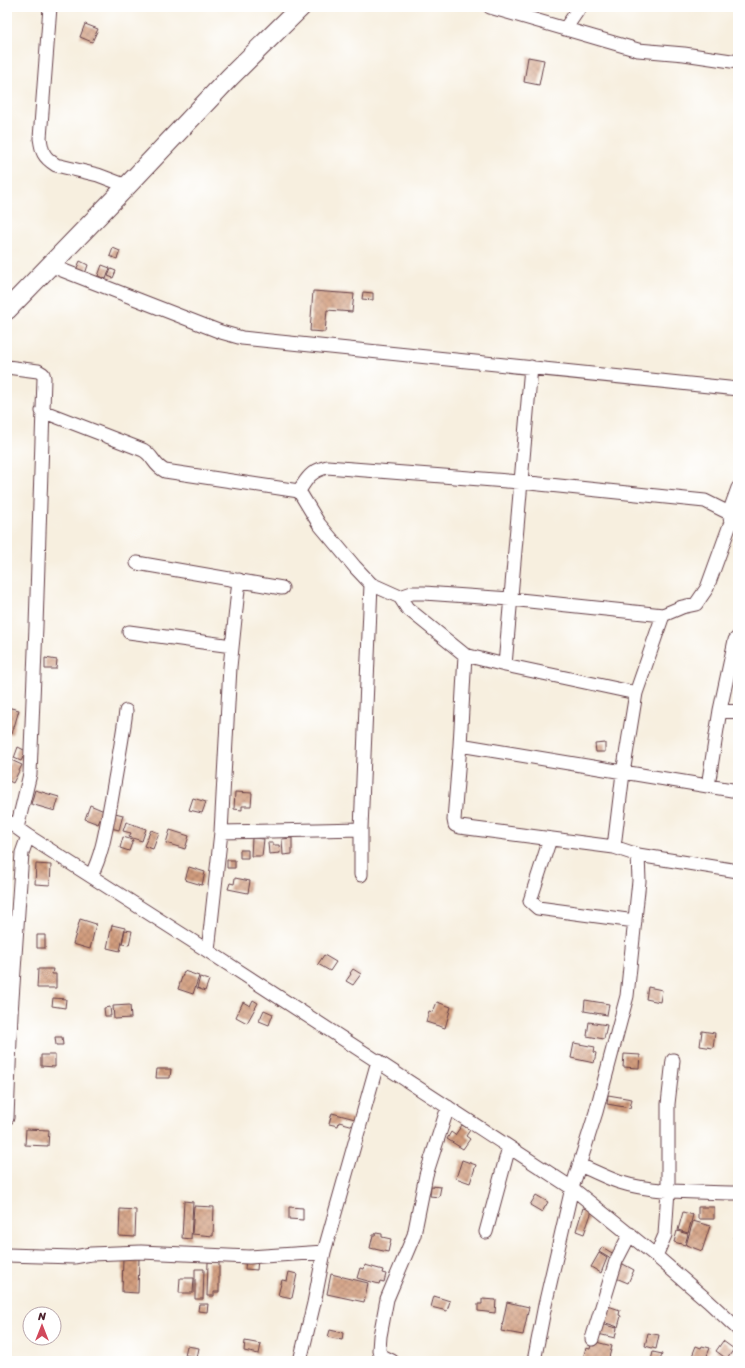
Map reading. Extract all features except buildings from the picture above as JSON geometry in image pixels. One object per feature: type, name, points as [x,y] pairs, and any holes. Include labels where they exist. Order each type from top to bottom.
[{"type":"highway","points":[[7,310],[230,77],[301,7]]},
{"type":"street","points":[[50,7],[40,138],[42,153],[56,165],[98,175],[127,186]]},
{"type":"street","points":[[490,7],[638,50],[684,54],[738,62]]},
{"type":"street","points":[[565,29],[580,7]]},
{"type":"street","points":[[49,265],[221,332],[242,338],[738,389]]},
{"type":"street","points":[[7,367],[38,371],[43,374],[30,774],[12,824],[28,836],[95,867],[208,951],[572,1188],[656,1256],[738,1329]]},
{"type":"street","points":[[505,665],[531,367]]},
{"type":"street","points":[[42,411],[143,450],[149,453],[155,465],[165,471],[299,491]]},
{"type":"street","points":[[299,491],[309,476],[319,469],[327,467],[520,482],[705,501],[733,519]]},
{"type":"street","points":[[400,597],[412,593],[424,593],[510,599],[663,615],[682,607],[696,604],[707,588],[733,519],[738,488]]},
{"type":"street","points":[[299,491],[319,524],[371,584],[400,597],[407,608],[465,655],[636,693]]},
{"type":"street","points":[[137,563],[282,588]]},
{"type":"street","points":[[208,951],[220,832],[232,646],[239,580]]},
{"type":"street","points":[[361,875],[361,829],[371,584]]},
{"type":"street","points":[[614,847],[623,773],[636,693],[663,615]]},
{"type":"street","points":[[129,632],[232,646]]},
{"type":"street","points":[[708,786],[720,710],[735,640],[738,637]]},
{"type":"street","points":[[465,655],[454,820],[456,825],[460,827],[614,847],[638,855],[738,871]]},
{"type":"street","points":[[720,710],[738,712]]},
{"type":"street","points":[[95,867],[105,840],[126,711]]},
{"type":"street","points":[[460,745],[738,791]]},
{"type":"street","points":[[220,832],[361,829]]},
{"type":"street","points":[[7,1118],[9,1014],[22,853],[28,836]]},
{"type":"street","points":[[550,839],[530,901],[538,908],[635,921]]},
{"type":"street","points":[[534,1361],[572,1188],[596,1112],[627,996],[639,881],[638,855]]},
{"type":"street","points":[[656,1256],[665,1235],[668,1190],[668,1121],[672,1060]]},
{"type":"street","points":[[300,1361],[314,1303],[324,1252],[378,1061]]},
{"type":"street","points":[[392,1361],[380,1354],[379,1350],[387,1299],[414,1235],[426,1175],[448,1107]]},
{"type":"street","points":[[486,1232],[509,1147]]},
{"type":"street","points":[[579,1165],[619,1182],[641,1187],[668,1190],[738,1193]]},
{"type":"street","points":[[592,1339],[616,1261],[630,1234]]},
{"type":"street","points":[[7,1255],[74,1257],[91,1254],[141,1252],[249,1257],[324,1252]]}]
